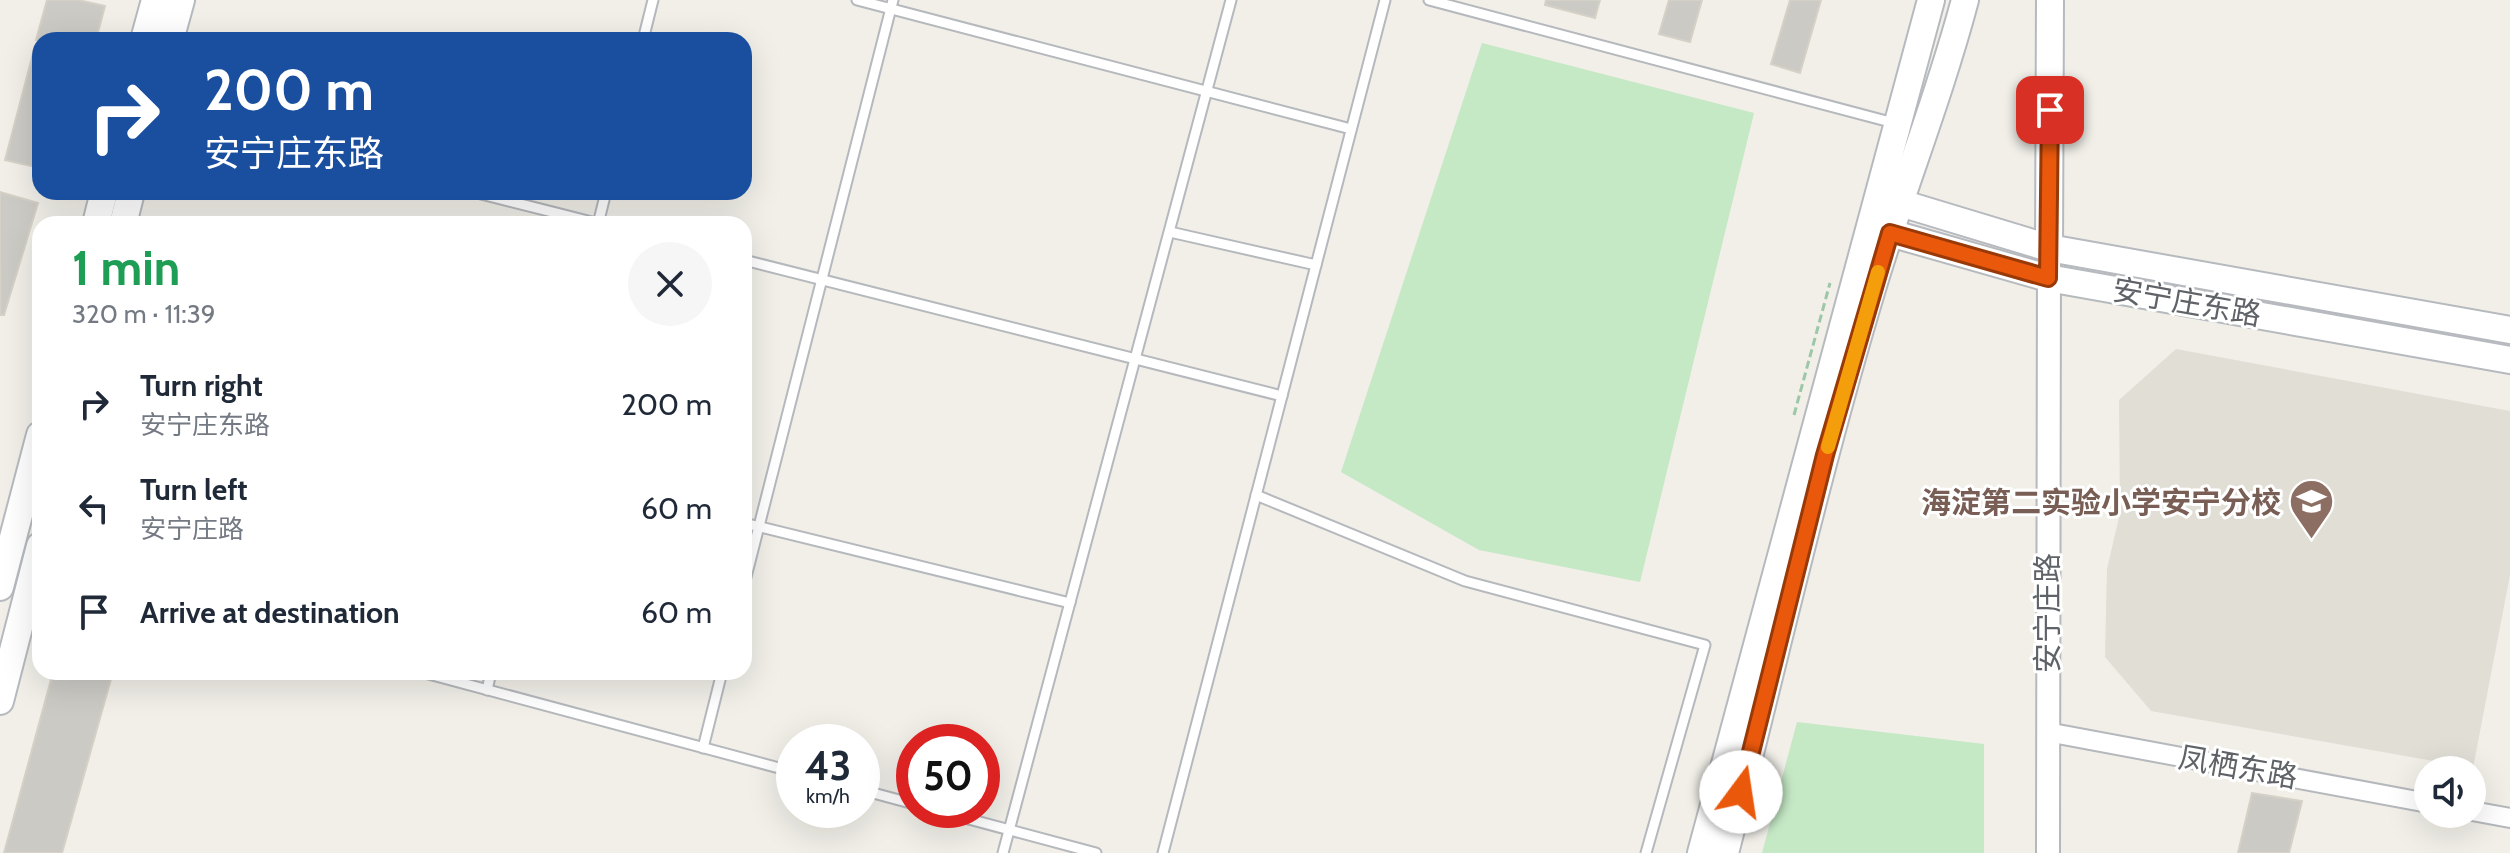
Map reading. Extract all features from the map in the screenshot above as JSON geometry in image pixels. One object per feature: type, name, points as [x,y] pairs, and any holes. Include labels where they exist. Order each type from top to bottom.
[{"type":"main road","points":[[146,32],[155,0]]},
{"type":"main road","points":[[172,32],[181,0]]},
{"type":"main road","points":[[1889,199],[1897,124],[1931,0]]},
{"type":"main road","points":[[1701,853],[1879,230],[1889,199],[1948,65],[1965,0]]},
{"type":"main road","points":[[2049,248],[2050,0]]},
{"type":"main road","name":"安宁庄东路","points":[[1889,199],[2049,248],[2510,330]]},
{"type":"main road","points":[[1725,853],[1879,230]]},
{"type":"main road","name":"安宁庄东路","points":[[1879,230],[2048,278],[2510,360]]},
{"type":"main road","points":[[0,587],[32,465]]},
{"type":"main road","points":[[0,701],[32,577]]},
{"type":"street","name":"安宁庄路","points":[[2048,853],[2049,248]]},
{"type":"street","name":"凤栖东路","points":[[2047,732],[2414,800]]},
{"type":"street","points":[[2486,814],[2510,818]]},
{"type":"lane","points":[[645,32],[653,0]]},
{"type":"lane","points":[[857,0],[892,4],[1351,129]]},
{"type":"lane","points":[[1003,853],[1231,0]]},
{"type":"lane","points":[[1163,853],[1385,0]]},
{"type":"lane","points":[[1429,0],[1897,124]]},
{"type":"lane","points":[[752,552],[892,4]]},
{"type":"lane","points":[[504,200],[568,216]]},
{"type":"lane","points":[[1170,232],[1316,265]]},
{"type":"lane","points":[[752,262],[1282,396]]},
{"type":"lane","points":[[1256,495],[1465,581],[1705,645],[1646,853]]},
{"type":"lane","points":[[752,525],[1070,603]]},
{"type":"lane","points":[[450,680],[776,767]]},
{"type":"lane","points":[[487,690],[489,680]]},
{"type":"lane","points":[[703,748],[720,680]]},
{"type":"lane","points":[[1000,828],[1096,853]]},
{"type":"shaded area","name":"海淀第二实验小学安宁分校","points":[[2176,349],[2510,411],[2510,575],[2475,756],[2414,758],[2151,711],[2105,657],[2107,569],[2120,513],[2119,400]]},
{"type":"green space","points":[[1482,43],[1754,113],[1640,582],[1479,550],[1341,472]]},
{"type":"green space","points":[[1797,722],[1984,744],[1984,853],[1762,853]]},
{"type":"building","points":[[47,0],[78,0],[105,6],[98,32],[38,32]]},
{"type":"building","points":[[1546,0],[1600,0],[1595,18],[1545,5]]},
{"type":"building","points":[[1669,0],[1702,0],[1690,42],[1659,34]]},
{"type":"building","points":[[1790,0],[1821,0],[1800,73],[1771,64]]},
{"type":"building","points":[[32,57],[32,166],[5,160]]},
{"type":"building","points":[[0,192],[38,203],[4,315],[0,315]]},
{"type":"building","points":[[51,680],[111,680],[62,853],[4,853]]},
{"type":"building","points":[[2252,793],[2302,801],[2289,853],[2238,853]]},
{"type":"slow traffic","points":[[1828,447],[1878,272]]},
{"type":"place","name":"海淀第二实验小学安宁分校","points":[[2312,541]]},
{"type":"route","points":[[1741,792],[1825,455],[1890,233],[2048,278],[2050,110]]}]
